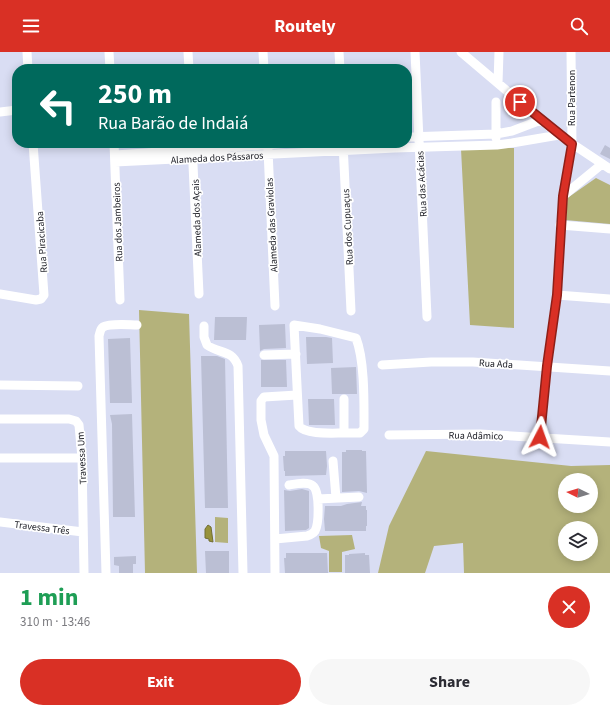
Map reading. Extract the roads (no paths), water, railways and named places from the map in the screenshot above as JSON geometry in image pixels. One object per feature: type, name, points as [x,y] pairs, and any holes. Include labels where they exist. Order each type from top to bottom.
[{"type":"street","points":[[27,52],[28,64]]},
{"type":"street","points":[[109,52],[110,64]]},
{"type":"street","points":[[188,52],[188,64]]},
{"type":"street","points":[[263,52],[264,64]]},
{"type":"street","points":[[339,52],[340,64]]},
{"type":"street","name":"Rua das Acácias","points":[[415,52],[427,316]]},
{"type":"street","points":[[461,52],[559,135],[606,166],[563,196]]},
{"type":"street","points":[[498,52],[498,83]]},
{"type":"street","name":"Rua Partenon","points":[[540,437],[547,366],[557,295],[560,225],[563,196],[572,144],[571,52]]},
{"type":"street","points":[[496,102],[497,145]]},
{"type":"street","points":[[0,112],[12,111]]},
{"type":"street","points":[[412,137],[496,134],[512,131],[541,120]]},
{"type":"street","name":"Alameda dos Pássaros","points":[[412,147],[512,144],[559,135]]},
{"type":"street","name":"Rua Piracicaba","points":[[0,294],[36,300],[41,299],[44,295],[33,148]]},
{"type":"street","name":"Rua dos Jambeiros","points":[[114,148],[120,300]]},
{"type":"street","name":"Alameda dos Pássaros","points":[[115,158],[218,148]]},
{"type":"street","name":"Alameda das Graviolas","points":[[268,148],[275,306]]},
{"type":"street","name":"Alameda dos Pássaros","points":[[193,150],[268,154],[333,148]]},
{"type":"street","name":"Rua dos Cupuaçus","points":[[344,148],[351,311]]},
{"type":"street","name":"Alameda dos Açais","points":[[193,150],[199,294]]},
{"type":"street","points":[[560,225],[610,229]]},
{"type":"street","points":[[557,295],[610,299]]},
{"type":"street","points":[[106,573],[99,336],[103,327],[109,325],[137,324]]},
{"type":"street","points":[[294,325],[320,329],[356,338],[359,344],[362,377],[364,429],[360,433],[309,432],[302,430],[299,426],[296,354],[294,325]]},
{"type":"street","points":[[204,326],[204,337],[207,345],[231,355],[236,360],[238,366],[243,573]]},
{"type":"street","points":[[264,355],[296,354]]},
{"type":"street","name":"Rua Ada","points":[[382,365],[431,362],[473,362],[610,371]]},
{"type":"street","points":[[0,385],[78,386]]},
{"type":"street","points":[[275,573],[274,456],[264,435],[261,401],[264,397],[297,395]]},
{"type":"street","points":[[344,399],[344,433]]},
{"type":"street","name":"Travessa Um","points":[[0,419],[72,419],[79,425],[82,458],[84,573]]},
{"type":"street","name":"Rua Adâmico","points":[[389,435],[480,434],[610,442]]},
{"type":"street","points":[[0,458],[82,458]]},
{"type":"street","points":[[333,461],[336,498]]},
{"type":"street","points":[[275,539],[312,534],[316,530],[318,499],[316,489],[313,485],[309,484],[289,485]]},
{"type":"street","points":[[318,499],[359,497]]},
{"type":"street","name":"Travessa Três","points":[[0,522],[83,532]]}]
